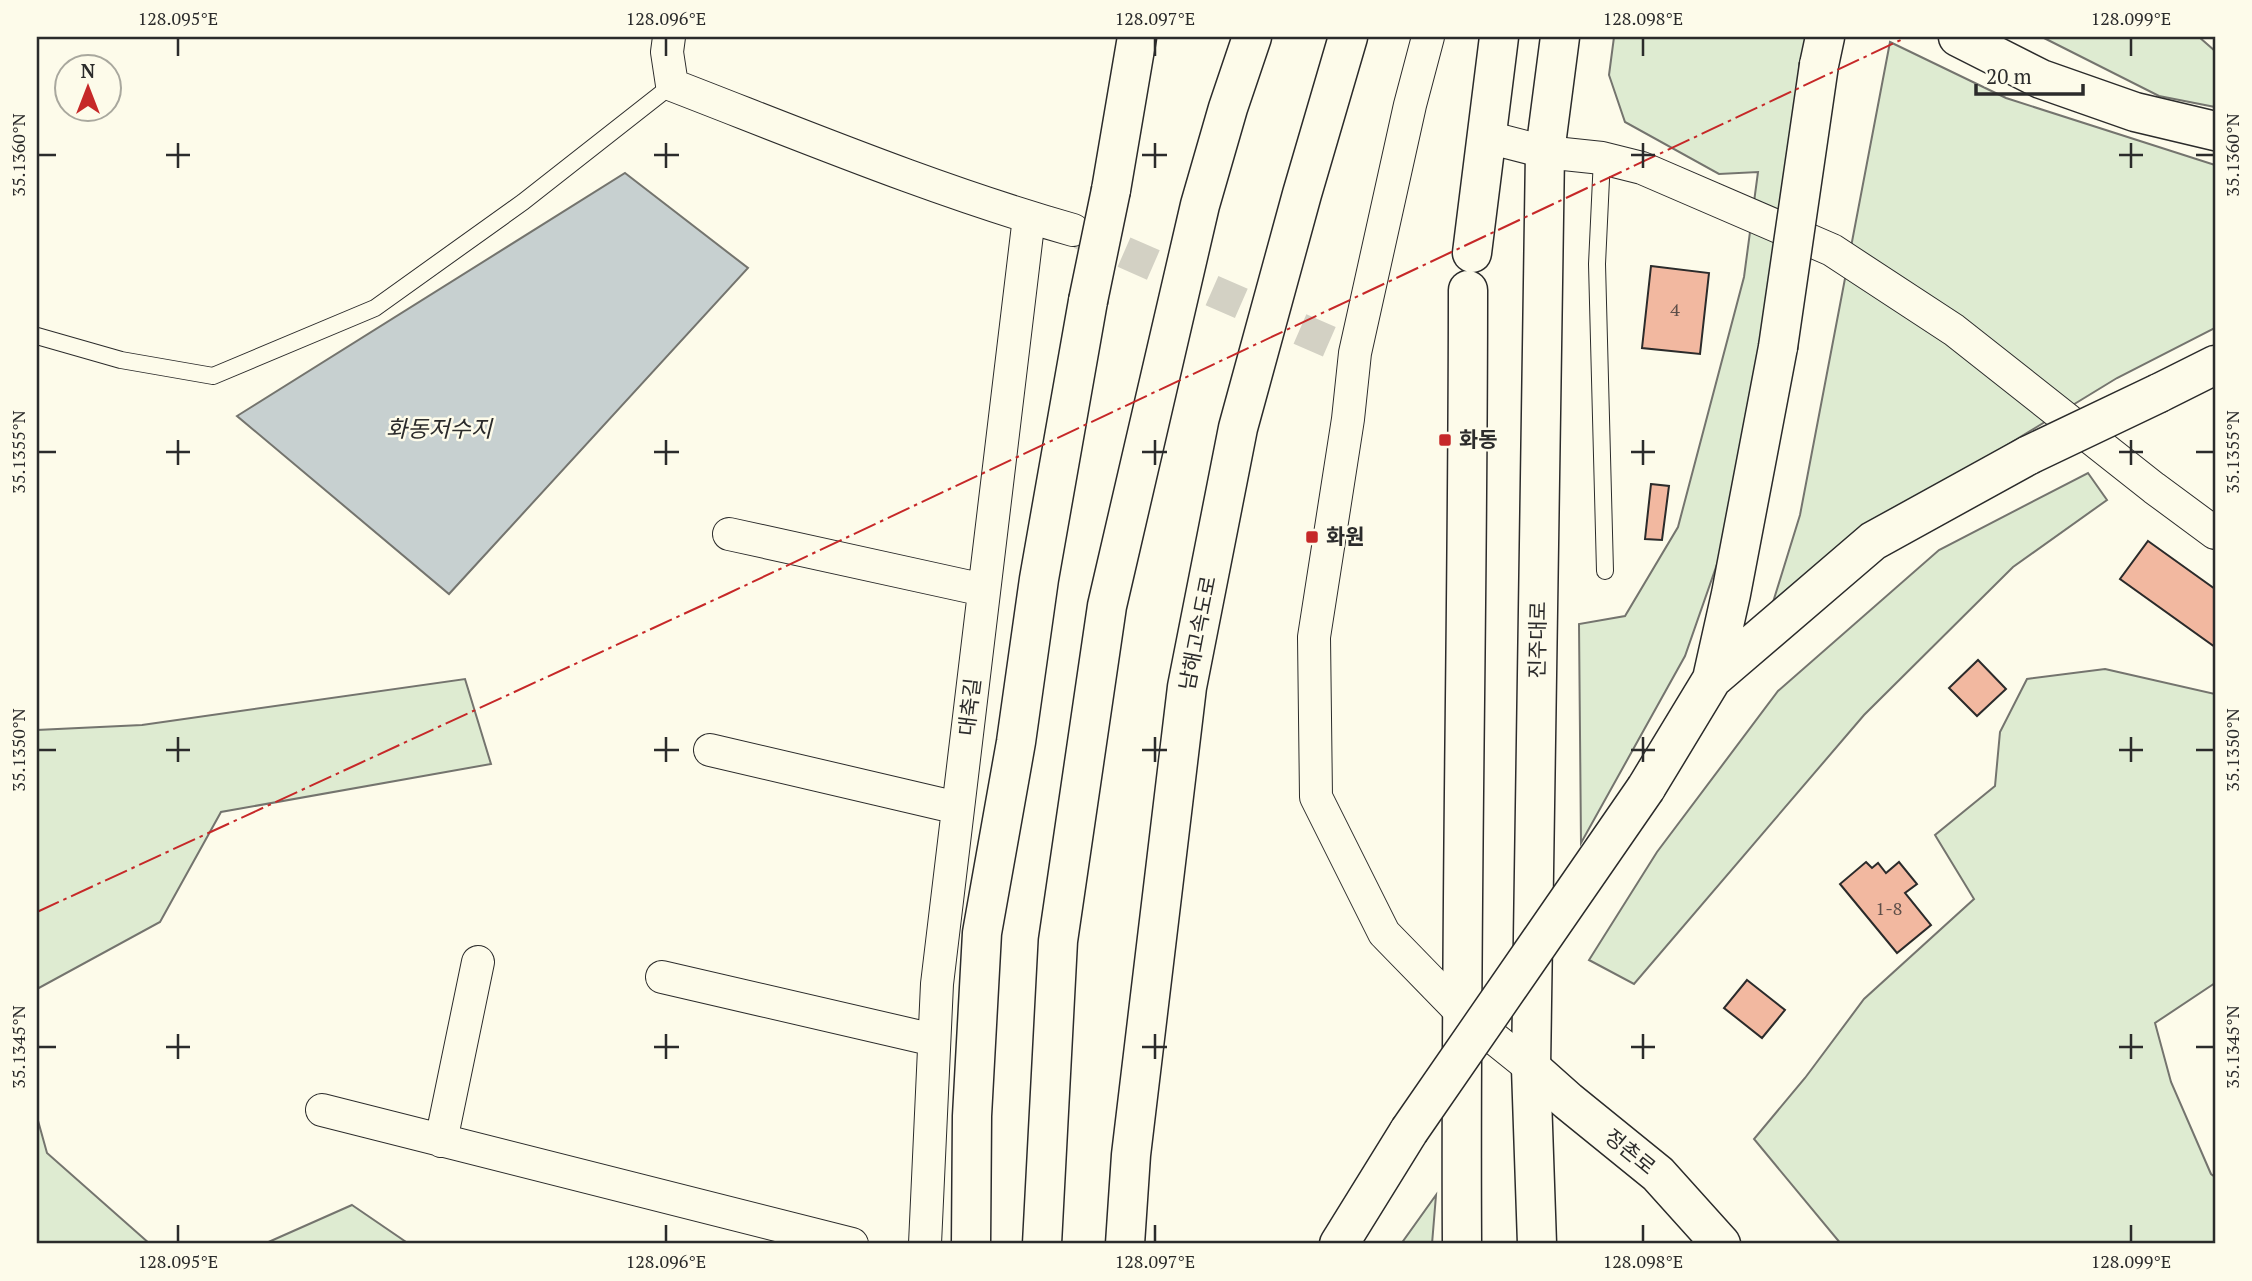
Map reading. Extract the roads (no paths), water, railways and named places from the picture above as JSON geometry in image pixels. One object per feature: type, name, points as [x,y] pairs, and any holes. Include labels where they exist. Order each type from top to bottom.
[{"type":"main road","points":[[971,1244],[972,1116],[982,933],[1016,742],[1039,579],[1137,37]]},
{"type":"main road","points":[[1042,1244],[1058,941],[1107,606],[1200,205],[1252,37]]},
{"type":"main road","name":"남해고속도로","points":[[1125,1244],[1131,1155],[1187,687],[1238,428],[1348,37]]},
{"type":"main road","points":[[1462,1244],[1460,1011],[1470,271],[1499,37]]},
{"type":"main road","name":"진주대로","points":[[1537,1244],[1531,1068],[1545,152],[1560,37]]},
{"type":"main road","points":[[1958,37],[2041,79],[2135,112],[2215,131]]},
{"type":"main road","points":[[1712,679],[1778,347],[1822,51]]},
{"type":"main road","points":[[1339,1244],[1409,1131],[1646,788],[1712,679],[1873,541],[2029,455],[2215,365]]},
{"type":"main road","name":"정촌로","points":[[1531,1068],[1658,1174],[1721,1244]]},
{"type":"street","points":[[669,37],[667,52],[672,85],[892,171],[1073,230]]},
{"type":"street","points":[[1428,37],[1410,105],[1355,353],[1348,419],[1314,637],[1316,796],[1384,933],[1460,1011],[1531,1068]]},
{"type":"street","points":[[1487,137],[1545,152],[1602,158],[1642,168],[1832,250],[1954,330],[2215,533]]},
{"type":"street","name":"대축길","points":[[925,1244],[937,984],[1029,217]]},
{"type":"street","points":[[729,534],[984,590]]},
{"type":"street","points":[[710,750],[958,808]]},
{"type":"street","points":[[441,1141],[478,962]]},
{"type":"street","points":[[662,977],[934,1040]]},
{"type":"street","points":[[322,1110],[852,1244]]},
{"type":"lane","points":[[37,337],[121,360],[213,376],[375,308],[523,202],[672,85]]},
{"type":"lane","points":[[1602,158],[1597,264],[1605,571]]},
{"type":"water","name":"화동저수지","points":[[625,173],[748,268],[449,594],[237,416]]},
{"type":"tunnel","points":[[1080,233],[1355,353]]},
{"type":"place","name":"화동","points":[[1445,440]]},
{"type":"place","name":"화원","points":[[1312,537]]}]
